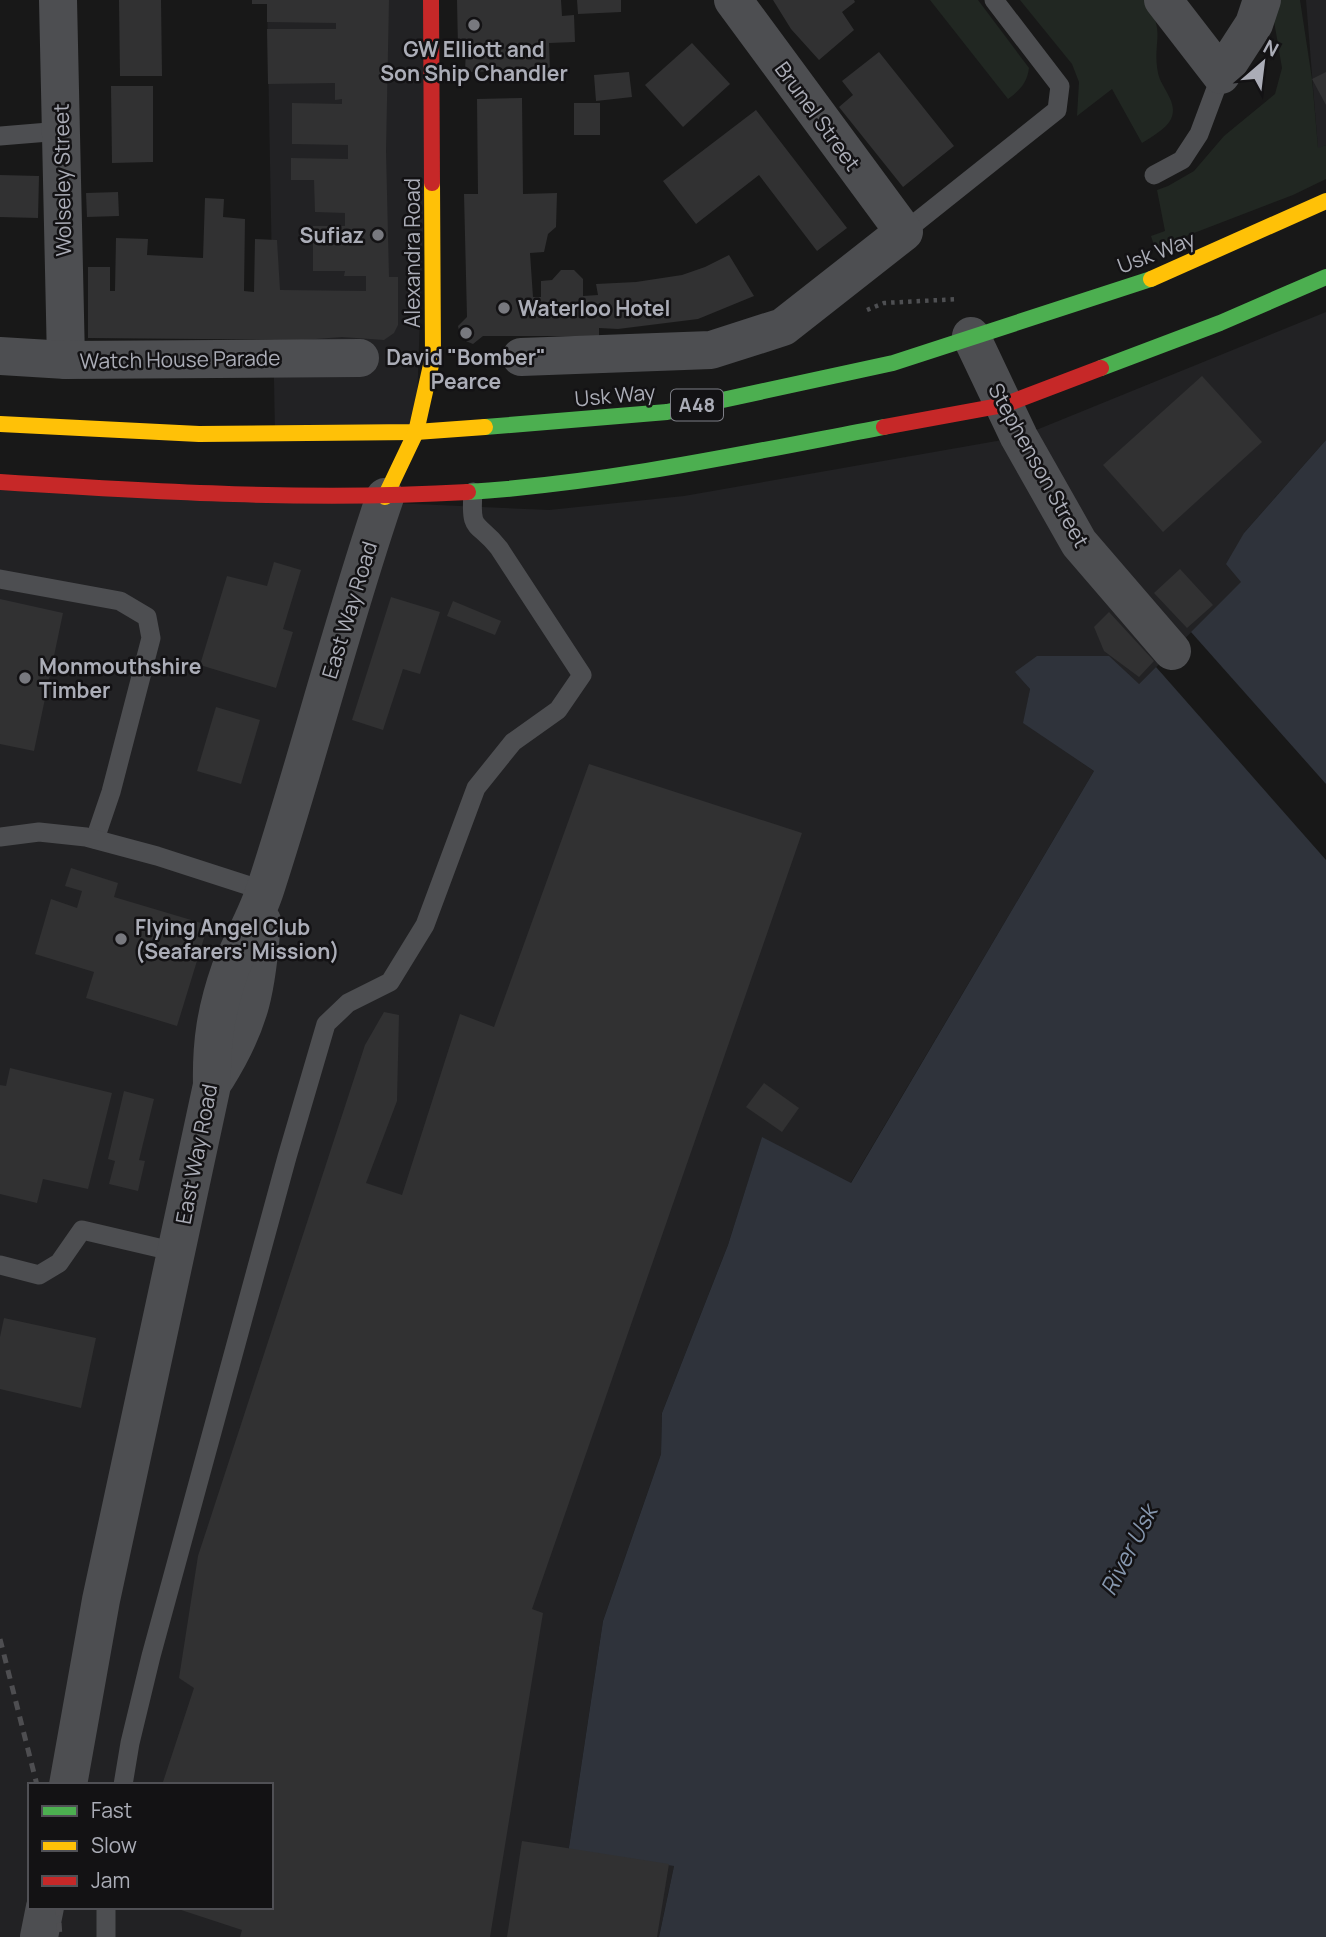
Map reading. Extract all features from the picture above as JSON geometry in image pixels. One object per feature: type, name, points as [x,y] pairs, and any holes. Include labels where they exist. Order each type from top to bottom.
[{"type":"main road","name":"Alexandra Road","points":[[385,497],[416,432],[433,356],[431,0]]},
{"type":"main road","name":"Usk Way","points":[[0,424],[199,434],[416,432],[667,412],[893,363],[1145,281],[1326,201]]},
{"type":"main road","points":[[0,482],[194,494],[385,497],[473,492],[673,467],[1004,405],[1220,323],[1326,277]]},
{"type":"street","name":"Wolseley Street","points":[[58,0],[66,360]]},
{"type":"street","name":"Brunel Street","points":[[733,0],[904,232]]},
{"type":"street","points":[[1163,0],[1221,75],[1254,24],[1262,0]]},
{"type":"street","points":[[521,356],[710,350],[783,327],[904,232]]},
{"type":"street","name":"Stephenson Street","points":[[971,336],[1019,437],[1079,543],[1172,651]]},
{"type":"street","name":"Watch House Parade","points":[[0,356],[66,360],[359,358]]},
{"type":"street","name":"East Way Road","points":[[68,1783],[101,1600],[212,1085],[212,1043],[222,995],[265,891],[385,497]]},
{"type":"street","points":[[39,1937],[45,1909]]},
{"type":"lane","points":[[904,232],[1057,110],[1060,86],[994,0]]},
{"type":"lane","points":[[1154,176],[1182,160],[1199,134],[1221,75]]},
{"type":"lane","points":[[0,136],[61,131]]},
{"type":"lane","points":[[123,1783],[151,1656],[286,1157],[326,1024],[348,1003],[390,982],[425,925],[476,788],[513,742],[558,710],[582,675],[499,548],[489,535],[475,527],[471,515],[473,492]]},
{"type":"lane","points":[[0,579],[120,601],[147,617],[150,638],[111,792],[94,839]]},
{"type":"lane","points":[[0,837],[39,832],[94,839],[265,891]]},
{"type":"lane","points":[[0,1265],[39,1275],[58,1263],[82,1230],[176,1252]]},
{"type":"lane","points":[[106,1909],[106,1937]]},
{"type":"shaded area","points":[[267,0],[431,0],[416,432],[275,434]]},
{"type":"shaded area","points":[[930,0],[978,0],[1029,68],[1025,82],[1008,99]]},
{"type":"shaded area","points":[[1020,0],[1145,0],[1157,29],[1158,73],[1173,107],[1169,123],[1142,143],[1112,89],[1077,116],[1079,82],[1072,64]]},
{"type":"shaded area","points":[[1279,0],[1300,0],[1312,79],[1318,148],[1326,145],[1326,179],[1293,195],[1155,248],[1151,236],[1165,231],[1157,190],[1194,171],[1224,136],[1275,94],[1282,68],[1273,15]]},
{"type":"shaded area","points":[[1306,0],[1326,0],[1326,145],[1318,149]]},
{"type":"shaded area","points":[[1326,312],[1326,440],[1244,533],[1242,582],[1139,684],[1016,672],[1030,689],[1024,723],[1094,771],[850,1184],[762,1138],[728,1245],[662,1413],[661,1454],[603,1621],[568,1854],[674,1866],[659,1937],[0,1937],[0,482],[194,494],[549,510],[684,496],[1019,437]]},
{"type":"water","name":"River Usk","points":[[1326,440],[1326,1937],[659,1937],[674,1866],[568,1854],[603,1621],[661,1454],[662,1413],[728,1245],[762,1137],[851,1183],[1094,771],[1023,723],[1030,689],[1015,672],[1037,656],[1109,656],[1139,684],[1241,582],[1226,564],[1244,533]]},
{"type":"pier","points":[[1191,632],[1326,784],[1326,860],[1156,667]]},
{"type":"building","points":[[119,0],[161,0],[162,76],[120,76]]},
{"type":"building","points":[[252,0],[389,0],[386,151],[389,277],[398,277],[398,325],[394,333],[384,340],[342,337],[303,340],[88,338],[88,267],[110,267],[110,291],[115,291],[116,238],[148,239],[147,255],[203,258],[205,198],[224,199],[223,217],[245,219],[244,291],[254,292],[255,239],[277,240],[280,290],[366,291],[366,276],[344,276],[345,271],[313,271],[313,226],[345,226],[345,213],[315,212],[314,180],[291,180],[291,158],[348,159],[348,145],[292,144],[292,103],[342,104],[342,99],[335,100],[335,83],[268,84],[267,29],[336,29],[336,23],[267,22],[267,4],[252,4]]},
{"type":"building","points":[[457,0],[561,0],[562,16],[574,15],[575,42],[549,43],[550,70],[465,72],[466,48],[458,48]]},
{"type":"building","points":[[577,0],[621,0],[621,12],[578,14]]},
{"type":"building","points":[[773,0],[854,0],[855,2],[842,12],[854,30],[819,60],[791,29]]},
{"type":"building","points":[[692,43],[730,84],[683,127],[645,85]]},
{"type":"building","points":[[879,52],[954,146],[903,187],[839,107],[853,95],[842,81]]},
{"type":"building","points":[[629,72],[632,97],[596,101],[594,75]]},
{"type":"building","points":[[1326,72],[1326,105],[1312,79]]},
{"type":"building","points":[[111,86],[153,86],[153,162],[112,163]]},
{"type":"building","points":[[522,98],[523,194],[557,193],[556,227],[548,234],[544,252],[530,253],[533,297],[541,297],[541,281],[552,280],[561,270],[574,270],[583,279],[583,296],[598,295],[596,284],[636,282],[682,275],[729,255],[754,296],[698,319],[618,329],[599,328],[599,336],[483,336],[473,344],[461,339],[458,326],[467,317],[464,194],[478,194],[477,99]]},
{"type":"building","points":[[574,103],[600,103],[600,135],[574,135]]},
{"type":"building","points":[[756,110],[847,228],[817,251],[759,175],[696,224],[663,181]]},
{"type":"building","points":[[0,175],[39,176],[38,218],[0,217]]},
{"type":"building","points":[[118,192],[119,216],[87,217],[86,193]]},
{"type":"building","points":[[1202,376],[1262,442],[1163,532],[1103,465]]},
{"type":"building","points":[[274,562],[301,570],[283,629],[293,632],[276,688],[200,665],[227,576],[267,586]]},
{"type":"building","points":[[1180,569],[1213,605],[1187,628],[1154,593]]},
{"type":"building","points":[[391,597],[440,612],[420,674],[403,669],[383,730],[352,720]]},
{"type":"building","name":"Monmouthshire Timber","points":[[0,599],[63,613],[34,751],[0,744]]},
{"type":"building","points":[[453,601],[501,621],[495,635],[447,616]]},
{"type":"building","points":[[1109,612],[1154,661],[1139,677],[1104,651],[1094,627]]},
{"type":"building","points":[[216,707],[260,720],[241,784],[197,771]]},
{"type":"building","points":[[589,764],[802,833],[532,1609],[543,1613],[490,1937],[240,1937],[242,1930],[178,1909],[273,1909],[273,1783],[163,1783],[194,1688],[179,1678],[198,1556],[365,1045],[384,1012],[399,1015],[397,1101],[366,1183],[402,1195],[460,1014],[494,1027]]},
{"type":"building","name":"Flying Angel Club (Seafarers' Mission)","points":[[71,868],[118,883],[114,897],[208,925],[177,1026],[86,998],[94,972],[35,954],[51,899],[77,908],[82,891],[65,886]]},
{"type":"building","points":[[10,1068],[112,1093],[88,1189],[43,1179],[37,1203],[0,1194],[0,1085],[6,1086]]},
{"type":"building","points":[[764,1083],[799,1108],[782,1132],[746,1107]]},
{"type":"building","points":[[124,1091],[154,1099],[139,1160],[145,1161],[138,1191],[109,1184],[115,1161],[108,1159]]},
{"type":"building","points":[[4,1318],[96,1338],[81,1408],[0,1389],[0,1337]]},
{"type":"building","points":[[522,1841],[669,1864],[657,1937],[507,1937]]},
{"type":"railway","points":[[0,1639],[36,1783]]},
{"type":"railway","points":[[58,1909],[60,1937]]},
{"type":"traffic: fast","points":[[1101,368],[1220,323],[1326,277]]},
{"type":"traffic: fast","points":[[485,427],[667,412],[893,363],[1151,279]]},
{"type":"traffic: fast","points":[[468,492],[625,474],[884,427]]},
{"type":"traffic: slow","points":[[385,497],[416,432],[433,356],[432,183]]},
{"type":"traffic: slow","points":[[1151,279],[1326,201]]},
{"type":"traffic: slow","points":[[0,424],[199,434],[416,432],[485,427]]},
{"type":"traffic: jam","points":[[431,0],[432,183]]},
{"type":"traffic: jam","points":[[884,427],[1004,405],[1101,368]]},
{"type":"traffic: jam","points":[[0,482],[176,492],[292,495],[468,492]]},
{"type":"place","name":"GW Elliott and Son Ship Chandler","points":[[474,25]]},
{"type":"place","name":"Sufiaz","points":[[378,235]]},
{"type":"place","name":"Waterloo Hotel","points":[[504,308]]},
{"type":"place","name":"David \"Bomber\" Pearce","points":[[466,333]]},
{"type":"place","name":"Monmouthshire Timber","points":[[25,678]]},
{"type":"place","name":"Flying Angel Club (Seafarers' Mission)","points":[[121,939]]}]
